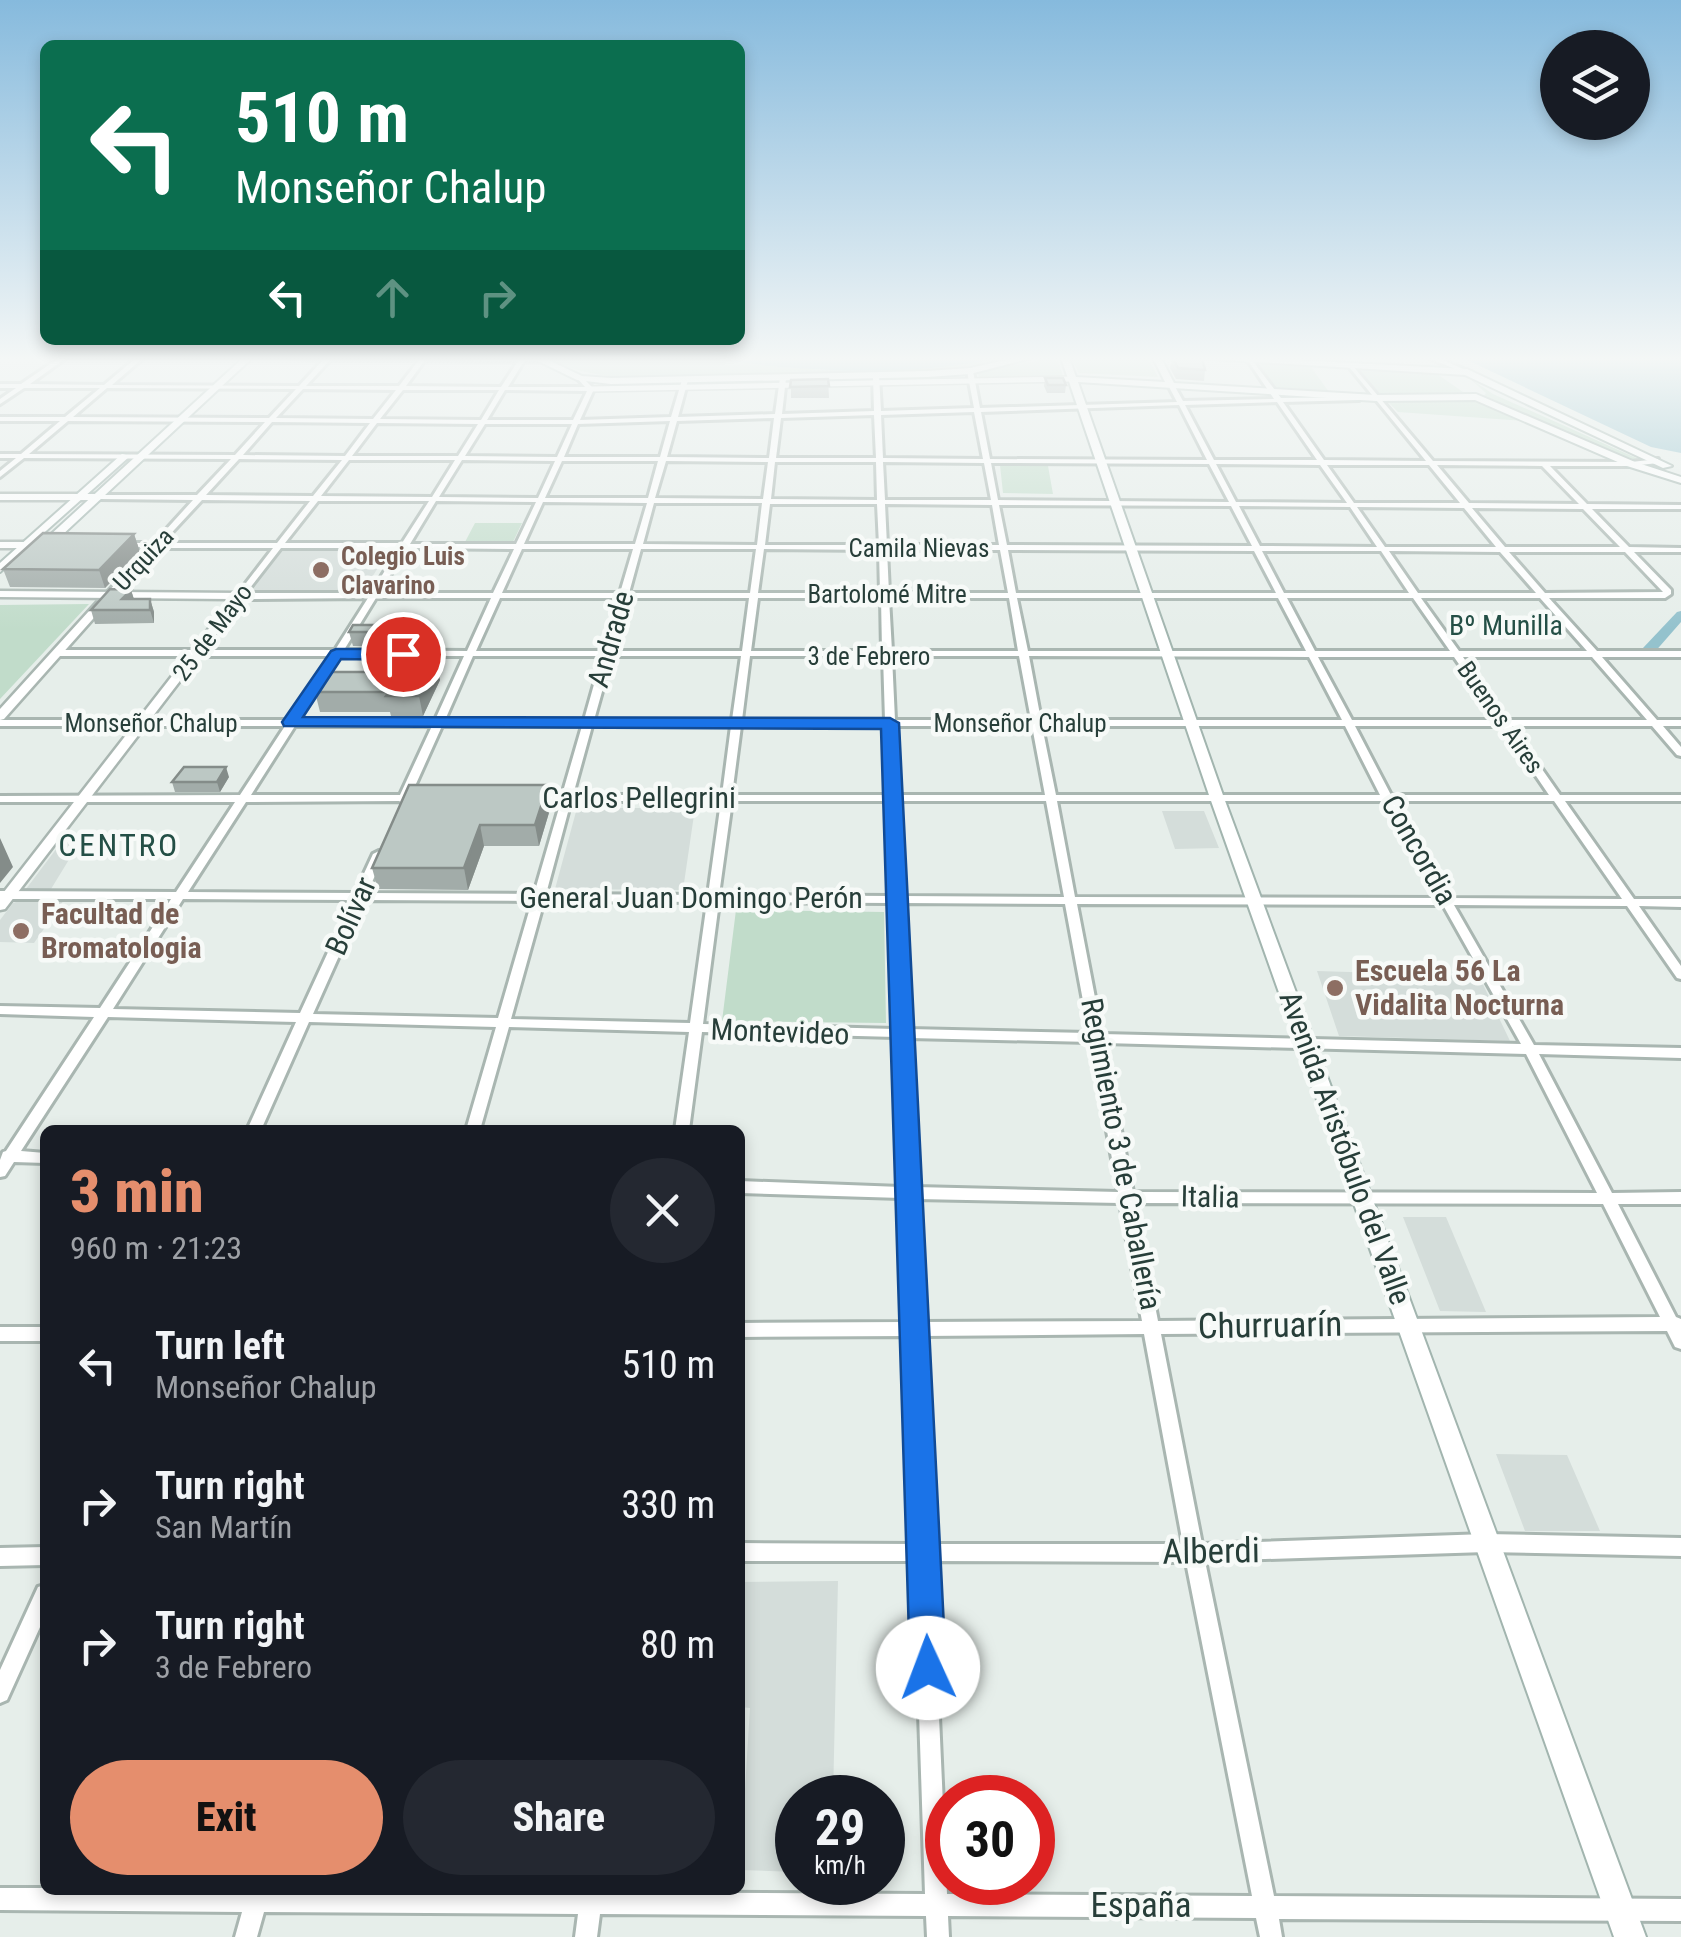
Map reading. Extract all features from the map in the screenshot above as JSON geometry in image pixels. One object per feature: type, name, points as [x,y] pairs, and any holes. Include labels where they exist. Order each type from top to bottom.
[{"type":"main road","points":[[0,569],[134,448]]},
{"type":"main road","points":[[0,586],[150,448]]},
{"type":"main road","name":"Avenida Aristóbulo del Valle","points":[[1099,448],[1218,798],[1630,1937]]},
{"type":"main road","points":[[1595,448],[1678,479]]},
{"type":"main road","points":[[1630,448],[1655,460],[1678,479]]},
{"type":"street","points":[[0,475],[31,448]]},
{"type":"street","name":"Urquiza","points":[[0,720],[246,448]]},
{"type":"street","name":"25 de Mayo","points":[[3,898],[354,448]]},
{"type":"street","points":[[0,1172],[5,1156],[336,654],[465,448]]},
{"type":"street","points":[[397,814],[562,448]]},
{"type":"street","name":"Andrade","points":[[474,1125],[665,448]]},
{"type":"street","points":[[683,1125],[772,448]]},
{"type":"street","points":[[879,448],[932,1775]]},
{"type":"street","name":"Regimiento 3 de Caballería","points":[[985,448],[1194,1552],[1272,1937]]},
{"type":"street","name":"Concordia","points":[[1204,448],[1388,799],[1530,1049],[1605,1199],[1676,1324],[1681,1342]]},
{"type":"street","name":"Buenos Aires","points":[[1314,448],[1681,975]]},
{"type":"street","points":[[1419,448],[1681,753]]},
{"type":"street","points":[[0,456],[1104,463],[1631,464],[1655,460]]},
{"type":"street","points":[[1543,463],[1630,550]]},
{"type":"street","points":[[0,497],[1681,507]]},
{"type":"street","points":[[0,544],[64,545]]},
{"type":"street","name":"Camila Nievas","points":[[120,545],[1681,550]]},
{"type":"street","name":"Bartolomé Mitre","points":[[0,596],[1665,595],[1668,592],[1630,550]]},
{"type":"street","points":[[0,596],[86,599],[99,607]]},
{"type":"street","name":"3 de Febrero","points":[[57,654],[1681,654]]},
{"type":"street","name":"Monseñor Chalup","points":[[0,720],[1681,723]]},
{"type":"street","points":[[0,799],[440,798]]},
{"type":"street","name":"Carlos Pellegrini","points":[[512,798],[1681,798]]},
{"type":"street","name":"Bolívar","points":[[256,1125],[382,847]]},
{"type":"street","name":"General Juan Domingo Perón","points":[[3,898],[360,896],[1681,903]]},
{"type":"street","name":"Montevideo","points":[[0,1010],[1681,1053]]},
{"type":"street","points":[[5,1156],[40,1158]]},
{"type":"street","name":"Italia","points":[[745,1187],[908,1194],[1363,1200],[1681,1198]]},
{"type":"street","name":"Churruarín","points":[[745,1330],[1676,1324]]},
{"type":"street","points":[[0,1334],[40,1334]]},
{"type":"street","name":"Alberdi","points":[[745,1552],[1194,1552],[1486,1543],[1681,1547]]},
{"type":"street","points":[[0,1557],[40,1556]]},
{"type":"street","points":[[0,1693],[40,1605]]},
{"type":"street","points":[[246,1937],[258,1895]]},
{"type":"street","points":[[586,1937],[591,1896]]},
{"type":"street","name":"España","points":[[0,1898],[591,1896],[925,1904]]},
{"type":"street","points":[[936,1905],[938,1937]]},
{"type":"street","name":"España","points":[[1055,1905],[1681,1910]]},
{"type":"shaded area","name":"Colegio Luis Clavarino","points":[[390,548],[363,592],[249,592],[282,549]]},
{"type":"shaded area","points":[[577,808],[695,808],[683,890],[555,889]]},
{"type":"shaded area","points":[[1162,811],[1204,811],[1219,848],[1175,849]]},
{"type":"shaded area","points":[[63,840],[81,840],[51,889],[26,889]]},
{"type":"shaded area","name":"Facultad de Bromatologia","points":[[25,899],[64,900],[34,943],[0,942],[0,920],[13,903]]},
{"type":"shaded area","points":[[1317,971],[1479,976],[1510,1041],[1339,1036]]},
{"type":"shaded area","points":[[1403,1217],[1446,1217],[1486,1312],[1440,1311]]},
{"type":"shaded area","points":[[1496,1454],[1567,1455],[1600,1531],[1525,1531]]},
{"type":"shaded area","points":[[838,1581],[834,1775],[775,1775],[775,1871],[745,1870],[750,1708],[745,1708],[745,1582]]},
{"type":"green space","points":[[1600,448],[1615,448],[1643,461],[1628,461]]},
{"type":"green space","points":[[1000,465],[1048,466],[1053,494],[1003,493]]},
{"type":"green space","points":[[475,523],[522,523],[513,542],[465,542]]},
{"type":"green space","points":[[89,604],[0,699],[0,605]]},
{"type":"green space","points":[[736,910],[884,912],[886,1023],[722,1021]]},
{"type":"building","points":[[43,533],[134,534],[99,570],[3,569]]},
{"type":"building","points":[[110,589],[131,590],[122,599],[150,599],[150,610],[91,610]]},
{"type":"building","points":[[353,625],[406,625],[403,632],[349,632]]},
{"type":"building","points":[[408,660],[436,660],[419,696],[315,692],[327,672],[402,672]]},
{"type":"building","points":[[184,767],[226,767],[217,782],[172,782]]},
{"type":"building","points":[[409,785],[548,785],[535,825],[480,825],[464,868],[372,868]]},
{"type":"waterway","points":[[1648,651],[1681,615]]},
{"type":"place","name":"Colegio Luis Clavarino","points":[[321,570]]},
{"type":"place","name":"Facultad de Bromatologia","points":[[21,931]]},
{"type":"place","name":"Escuela 56 La Vidalita Nocturna","points":[[1335,988]]},
{"type":"district","name":"Bº Munilla","points":[[1506,625]]},
{"type":"district","name":"CENTRO","points":[[119,845]]},
{"type":"route","points":[[403,654],[336,654],[291,722],[890,723],[928,1668]]}]
